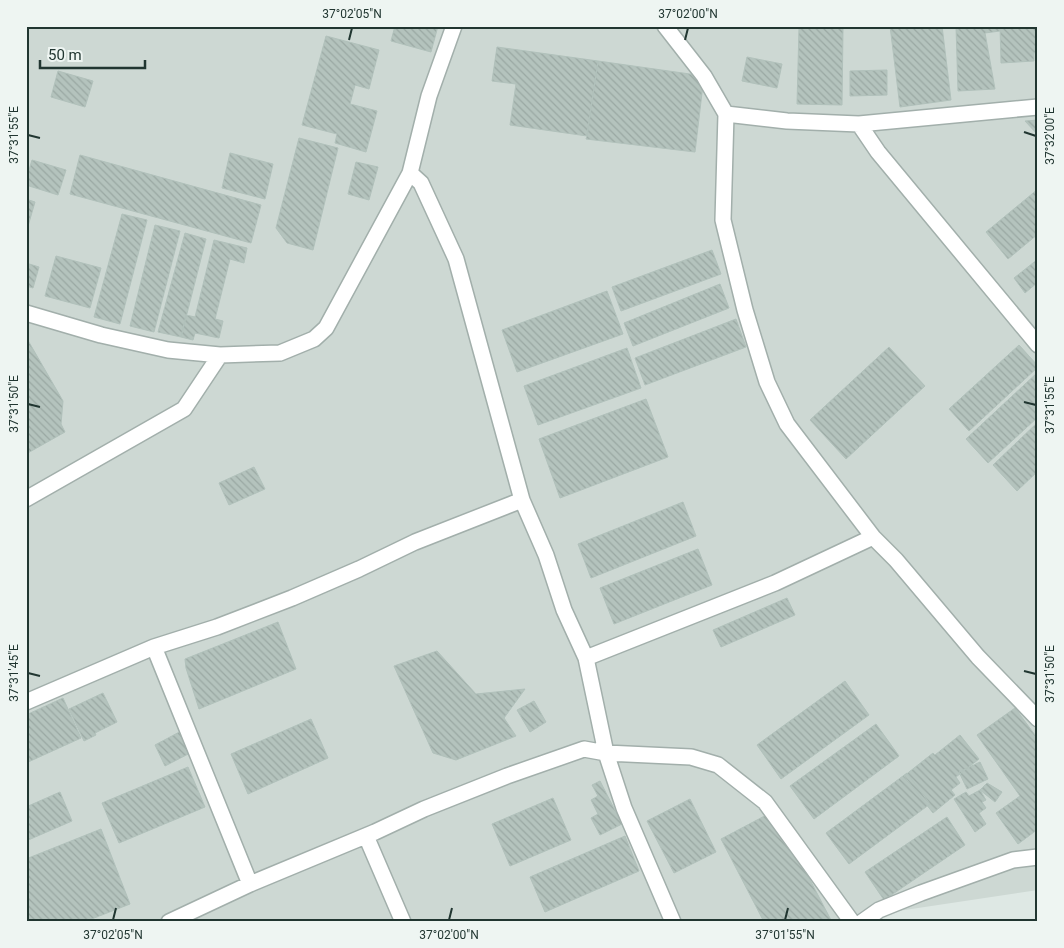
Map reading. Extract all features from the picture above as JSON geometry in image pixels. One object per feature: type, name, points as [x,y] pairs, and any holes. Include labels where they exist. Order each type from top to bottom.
[{"type":"street","points":[[26,313],[101,335],[158,348],[220,355],[280,353],[314,339],[326,328],[410,173],[428,96],[454,26]]},
{"type":"street","points":[[665,26],[704,76],[726,114],[723,220],[745,310],[767,382],[787,424],[873,537],[896,560],[978,657],[1038,719]]},
{"type":"street","points":[[726,114],[788,121],[859,124],[1038,107]]},
{"type":"street","points":[[859,124],[878,152],[1038,344]]},
{"type":"street","points":[[410,173],[421,183],[456,260],[522,500],[546,555],[564,610],[586,658],[606,753],[624,808],[673,922]]},
{"type":"street","points":[[26,499],[184,409],[220,355]]},
{"type":"street","points":[[26,702],[154,647],[217,627],[292,598],[415,542],[522,500]]},
{"type":"street","points":[[586,658],[776,583],[873,537]]},
{"type":"street","points":[[154,647],[250,884]]},
{"type":"street","points":[[169,922],[250,884],[366,836],[424,809],[507,776],[584,749],[606,753],[691,757],[718,765],[764,802],[852,922]]},
{"type":"street","points":[[366,836],[403,922]]},
{"type":"street","points":[[862,922],[880,910],[930,890],[1013,860],[1038,857]]},
{"type":"shaded area","points":[[26,26],[1038,26],[1038,890],[858,917],[854,922],[26,922]]},
{"type":"building","points":[[395,26],[438,26],[431,52],[391,41]]},
{"type":"building","points":[[890,26],[942,26],[951,100],[900,107]]},
{"type":"building","points":[[956,26],[999,26],[1000,31],[985,33],[995,89],[958,91]]},
{"type":"building","points":[[1000,26],[1038,26],[1038,52],[1034,53],[1034,61],[1001,63]]},
{"type":"building","points":[[799,28],[843,28],[842,105],[797,104]]},
{"type":"building","points":[[326,36],[379,50],[369,89],[355,85],[350,104],[377,111],[366,152],[335,143],[337,134],[302,125]]},
{"type":"building","points":[[497,47],[598,61],[587,136],[510,125],[516,84],[492,81]]},
{"type":"building","points":[[747,57],[782,64],[777,88],[742,81]]},
{"type":"building","points":[[598,61],[704,76],[695,152],[586,139]]},
{"type":"building","points":[[887,70],[887,95],[850,96],[850,71]]},
{"type":"building","points":[[58,71],[93,81],[85,107],[51,97]]},
{"type":"building","points":[[1038,120],[1038,135],[1025,121]]},
{"type":"building","points":[[299,138],[338,148],[313,250],[287,243],[276,228]]},
{"type":"building","points":[[230,153],[273,164],[265,199],[222,188]]},
{"type":"building","points":[[80,155],[261,205],[251,243],[70,194]]},
{"type":"building","points":[[32,160],[66,170],[58,195],[26,185]]},
{"type":"building","points":[[356,162],[378,167],[369,200],[348,194]]},
{"type":"building","points":[[1038,189],[1038,234],[1008,259],[986,232]]},
{"type":"building","points":[[26,199],[35,202],[26,233]]},
{"type":"building","points":[[122,214],[147,220],[120,324],[94,317]]},
{"type":"building","points":[[155,225],[180,231],[154,332],[130,326]]},
{"type":"building","points":[[185,233],[206,239],[181,337],[158,332]]},
{"type":"building","points":[[214,240],[247,248],[244,263],[230,259],[215,319],[223,321],[219,338],[195,333],[193,340],[181,337],[186,315],[195,317]]},
{"type":"building","points":[[712,250],[721,274],[621,311],[612,287]]},
{"type":"building","points":[[56,256],[101,268],[90,308],[45,296]]},
{"type":"building","points":[[1038,259],[1038,282],[1025,293],[1014,278]]},
{"type":"building","points":[[26,263],[39,267],[33,288],[26,286]]},
{"type":"building","points":[[720,284],[729,308],[633,346],[624,323]]},
{"type":"building","points":[[607,291],[623,334],[517,372],[502,330]]},
{"type":"building","points":[[736,319],[746,347],[645,385],[635,358]]},
{"type":"building","points":[[26,337],[63,401],[61,424],[65,432],[26,454]]},
{"type":"building","points":[[1019,345],[1038,367],[969,431],[949,409]]},
{"type":"building","points":[[889,347],[925,386],[846,459],[810,420]]},
{"type":"building","points":[[627,348],[641,388],[538,425],[524,386]]},
{"type":"building","points":[[1038,372],[1038,417],[988,463],[966,439]]},
{"type":"building","points":[[646,399],[668,457],[560,498],[539,439]]},
{"type":"building","points":[[1038,422],[1038,471],[1017,491],[993,465]]},
{"type":"building","points":[[254,467],[265,489],[229,505],[219,483]]},
{"type":"building","points":[[683,502],[696,536],[591,578],[578,544]]},
{"type":"building","points":[[698,549],[712,585],[614,624],[600,588]]},
{"type":"building","points":[[787,598],[795,615],[721,647],[713,630]]},
{"type":"building","points":[[278,622],[296,669],[199,709],[185,659]]},
{"type":"building","points":[[437,651],[476,694],[525,689],[504,718],[516,736],[456,760],[433,753],[394,666]]},
{"type":"building","points":[[845,681],[869,715],[781,779],[757,745]]},
{"type":"building","points":[[103,693],[117,722],[84,741],[69,709]]},
{"type":"building","points":[[63,698],[81,738],[26,763],[26,715]]},
{"type":"building","points":[[534,701],[546,722],[530,732],[517,710]]},
{"type":"building","points":[[1015,708],[1038,739],[1038,829],[1018,844],[996,813],[1020,796],[977,735]]},
{"type":"building","points":[[311,719],[328,758],[248,794],[231,754]]},
{"type":"building","points":[[876,724],[899,756],[814,819],[790,786]]},
{"type":"building","points":[[185,729],[196,750],[165,766],[155,745]]},
{"type":"building","points":[[960,735],[979,759],[956,777],[960,783],[951,790],[955,795],[933,813],[904,776]]},
{"type":"building","points":[[980,762],[988,779],[967,789],[959,772]]},
{"type":"building","points":[[188,767],[205,807],[119,843],[102,803]]},
{"type":"building","points":[[907,773],[930,804],[849,864],[826,833]]},
{"type":"building","points":[[600,781],[622,824],[600,835],[591,818],[598,814],[591,800],[598,796],[592,785]]},
{"type":"building","points":[[987,783],[1002,792],[995,802],[980,790]]},
{"type":"building","points":[[980,790],[986,800],[982,802],[986,808],[979,813],[986,824],[975,832],[954,799],[966,792],[969,796]]},
{"type":"building","points":[[60,792],[72,821],[26,841],[26,807]]},
{"type":"building","points":[[553,798],[571,840],[510,866],[492,824]]},
{"type":"building","points":[[690,799],[716,852],[674,873],[647,821]]},
{"type":"building","points":[[774,811],[832,922],[764,922],[721,839]]},
{"type":"building","points":[[947,817],[965,845],[884,900],[865,872]]},
{"type":"building","points":[[101,829],[130,904],[84,922],[26,922],[26,859]]},
{"type":"building","points":[[625,836],[639,871],[545,912],[530,877]]}]
